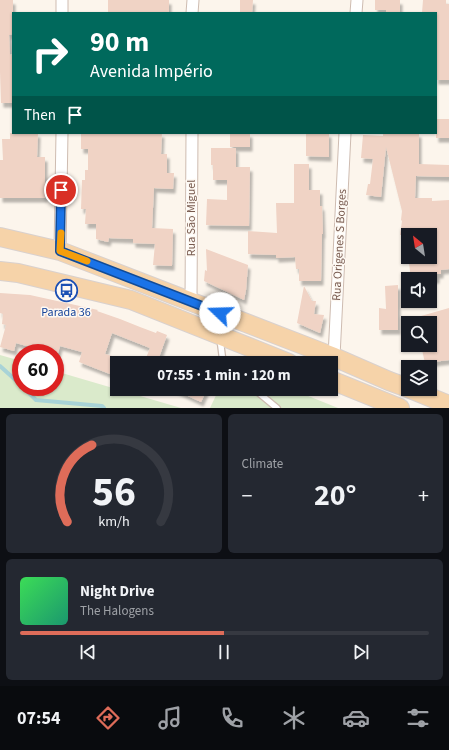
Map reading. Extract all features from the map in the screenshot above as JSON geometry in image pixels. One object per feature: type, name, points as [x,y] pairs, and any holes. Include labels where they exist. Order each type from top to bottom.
[{"type":"main road","points":[[0,237],[60,251],[331,356]]},
{"type":"main road","points":[[0,271],[25,274],[131,300],[272,356]]},
{"type":"main road","points":[[338,359],[401,386]]},
{"type":"main road","points":[[338,383],[400,408]]},
{"type":"main road","points":[[426,396],[449,405]]},
{"type":"street","points":[[62,0],[62,12]]},
{"type":"street","points":[[192,12],[193,0]]},
{"type":"street","points":[[356,12],[357,0]]},
{"type":"street","points":[[60,251],[62,134]]},
{"type":"street","name":"Rua São Miguel","points":[[191,302],[192,134]]},
{"type":"street","name":"Rua Origenes S Borges","points":[[334,356],[346,134]]},
{"type":"lane","points":[[220,335],[222,356]]},
{"type":"lane","points":[[262,396],[276,408]]},
{"type":"green space","points":[[0,355],[12,358],[12,396],[64,396],[64,374],[110,387],[110,396],[140,396],[181,408],[0,408]]},
{"type":"green space","points":[[216,396],[308,396],[338,408],[210,408]]},
{"type":"building","points":[[0,0],[13,0],[12,34],[9,35],[10,55],[12,54],[12,103],[1,103]]},
{"type":"building","points":[[108,0],[169,0],[169,12],[108,12]]},
{"type":"building","points":[[240,0],[253,0],[252,12],[240,12]]},
{"type":"building","points":[[375,0],[400,0],[400,12],[375,10]]},
{"type":"building","points":[[423,0],[446,0],[446,4],[449,4],[449,80],[437,80],[437,12],[422,12]]},
{"type":"building","points":[[437,119],[449,119],[449,138],[436,138]]},
{"type":"building","points":[[10,133],[38,134],[37,157],[45,157],[45,198],[0,198],[0,160],[3,160],[2,139],[10,139]]},
{"type":"building","points":[[81,134],[162,134],[161,154],[167,154],[167,173],[174,173],[173,189],[154,188],[152,228],[173,229],[172,266],[153,265],[155,244],[133,243],[133,239],[109,238],[108,242],[96,239],[96,224],[85,224],[86,209],[81,209],[82,180],[85,180],[85,170],[88,170],[88,149],[81,149]]},
{"type":"building","points":[[230,134],[250,134],[250,147],[230,147]]},
{"type":"building","points":[[306,134],[329,134],[329,157],[306,156]]},
{"type":"building","points":[[383,134],[419,134],[419,164],[449,165],[449,177],[416,176],[415,198],[432,198],[432,201],[449,200],[449,269],[441,270],[441,274],[437,274],[437,272],[410,272],[409,264],[437,264],[437,228],[401,228],[402,211],[386,147],[381,197],[366,195],[368,184],[370,184],[373,159],[361,158],[363,135],[383,136]]},
{"type":"building","points":[[211,148],[236,148],[236,167],[250,167],[249,226],[206,225],[207,199],[227,200],[227,180],[213,180]]},
{"type":"building","points":[[294,164],[309,164],[309,190],[320,190],[323,234],[321,281],[299,281],[299,269],[296,269],[295,257],[276,258],[276,255],[248,254],[248,231],[277,233],[276,203],[294,203]]},
{"type":"building","points":[[206,249],[248,265],[244,300],[204,281],[205,270],[207,271]]},
{"type":"building","points":[[398,285],[398,330],[379,330],[379,308],[386,309],[385,286]]},
{"type":"building","points":[[304,286],[312,301],[316,301],[314,314],[324,315],[320,333],[297,323]]},
{"type":"building","points":[[0,293],[30,295],[98,310],[97,311],[156,333],[157,331],[167,335],[160,356],[147,356],[150,348],[112,333],[105,354],[112,356],[110,356],[110,374],[79,362],[82,352],[64,347],[64,344],[16,343],[12,344],[12,350],[0,347],[6,325],[2,324],[3,314],[0,313]]},
{"type":"building","points":[[449,308],[449,360],[437,362],[437,360],[424,360],[423,352],[437,352],[437,316],[421,316]]},
{"type":"building","points":[[188,396],[204,396],[201,402]]},
{"type":"waterway","points":[[0,366],[12,377]]},
{"type":"waterway","points":[[32,396],[36,400],[102,406],[104,408]]},
{"type":"slow traffic","points":[[61,233],[60,251],[87,261]]},
{"type":"place","name":"Parada 36","points":[[66,291]]},
{"type":"route","points":[[61,190],[60,251],[128,276],[220,313]]}]
